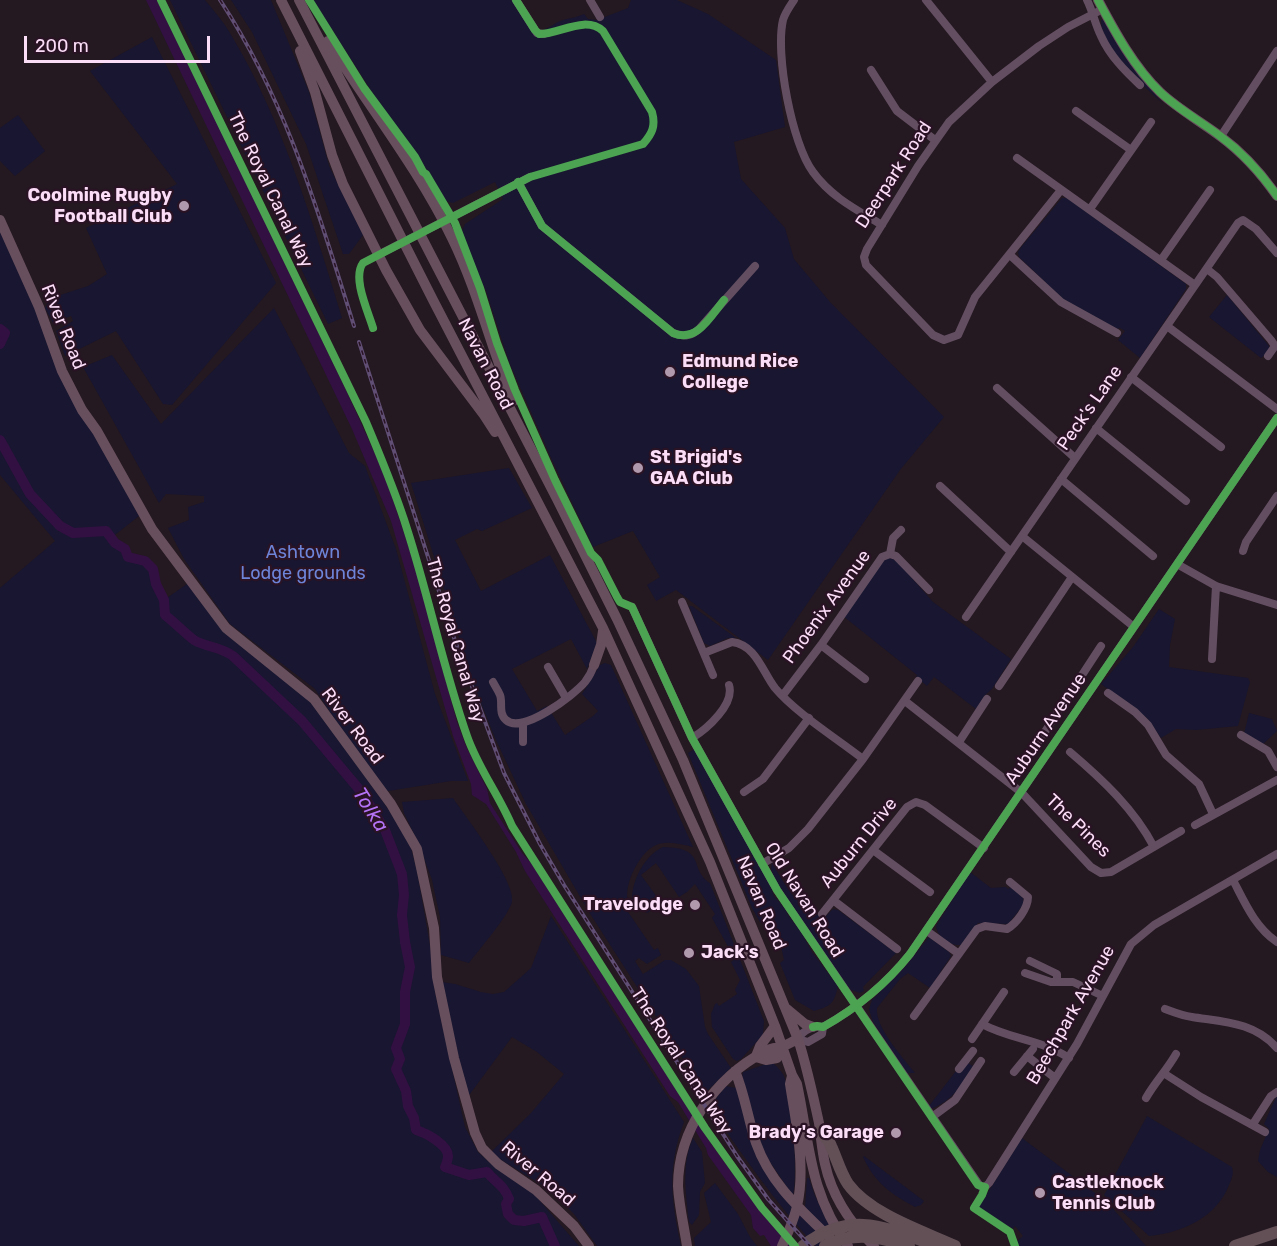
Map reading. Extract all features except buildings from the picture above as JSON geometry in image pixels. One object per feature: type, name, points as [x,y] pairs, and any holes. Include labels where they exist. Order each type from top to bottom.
[{"type":"highway","points":[[820,1131],[831,1144],[837,1164],[848,1184],[860,1197],[874,1208],[955,1246]]},
{"type":"highway","points":[[803,1246],[816,1236],[830,1230],[843,1226],[868,1224],[882,1226],[938,1246]]},
{"type":"highway","points":[[1235,1246],[1277,1232]]},
{"type":"highway","points":[[825,1246],[835,1240],[853,1236],[909,1246]]},
{"type":"highway","points":[[1262,1246],[1277,1240]]},
{"type":"main road","points":[[279,0],[315,92],[332,155],[343,184],[382,253],[420,330],[484,416],[533,494]]},
{"type":"main road","name":"Navan Road","points":[[279,0],[621,666],[710,862],[775,1026],[781,1047],[797,1084],[812,1170],[820,1199],[848,1246]]},
{"type":"main road","points":[[301,0],[417,176],[439,224],[473,286],[505,382],[557,499]]},
{"type":"main road","name":"Navan Road","points":[[301,0],[586,556],[683,760],[798,1039],[807,1065],[825,1166],[840,1205],[856,1228],[875,1241]]},
{"type":"main road","points":[[1098,8],[1150,82],[1166,98],[1239,150],[1277,196]]},
{"type":"main road","name":"River Road","points":[[0,220],[39,307],[62,371],[82,410],[152,529],[226,628],[314,699],[391,804],[417,849],[434,928],[437,977],[454,1058],[475,1133],[482,1148],[489,1156],[536,1190],[574,1226],[589,1246]]},
{"type":"main road","points":[[594,665],[601,645],[603,628]]},
{"type":"main road","points":[[594,665],[605,659],[621,666]]},
{"type":"main road","points":[[787,1009],[805,1024],[818,1027]]},
{"type":"main road","points":[[756,1057],[760,1046],[775,1026]]},
{"type":"main road","points":[[687,1246],[678,1189],[680,1165],[686,1142],[696,1119],[711,1095],[735,1071],[772,1048],[781,1047],[798,1039]]},
{"type":"main road","points":[[735,1071],[742,1088],[756,1144],[776,1182],[790,1200],[839,1246]]},
{"type":"main road","points":[[783,1246],[795,1216],[799,1194],[798,1148],[790,1084],[792,1075]]},
{"type":"main road","points":[[722,1084],[733,1083],[742,1088]]},
{"type":"street","points":[[516,0],[535,30],[539,34],[544,34]]},
{"type":"street","points":[[590,0],[595,14]]},
{"type":"street","points":[[794,0],[783,20],[781,44],[792,124],[808,165],[845,204],[882,225]]},
{"type":"street","points":[[926,0],[992,82]]},
{"type":"street","points":[[1087,0],[1098,8],[1100,35],[1109,50],[1140,85]]},
{"type":"street","name":"Deerpark Road","points":[[1010,255],[975,297],[958,335],[949,340],[940,339],[921,323],[866,265],[865,253],[909,179],[949,122],[992,82],[1048,40],[1098,8]]},
{"type":"street","points":[[1221,136],[1277,51]]},
{"type":"street","points":[[871,70],[897,111],[935,140]]},
{"type":"street","points":[[1077,111],[1131,150]]},
{"type":"street","points":[[1090,209],[1151,122]]},
{"type":"street","points":[[1017,158],[1195,285]]},
{"type":"street","points":[[382,253],[530,177]]},
{"type":"street","points":[[518,182],[542,226],[673,333],[681,337],[689,336],[700,328],[755,266]]},
{"type":"street","points":[[1061,190],[1010,255],[1061,302],[1117,333]]},
{"type":"street","points":[[1161,260],[1210,190]]},
{"type":"street","name":"Peck's Lane","points":[[966,617],[1238,223],[1243,220],[1256,229],[1277,253]]},
{"type":"street","points":[[1207,269],[1217,277],[1271,340],[1275,346],[1268,356]]},
{"type":"street","points":[[1167,326],[1277,409]]},
{"type":"street","points":[[1131,377],[1221,447]]},
{"type":"street","points":[[997,388],[1075,458]]},
{"type":"street","name":"Auburn Avenue","points":[[798,1039],[801,1033],[818,1027],[856,1007],[898,968],[1022,793],[1079,705],[1277,418]]},
{"type":"street","points":[[1096,428],[1186,501]]},
{"type":"street","points":[[1061,479],[1153,556]]},
{"type":"street","points":[[940,486],[1011,552]]},
{"type":"street","points":[[1243,552],[1246,542],[1277,496]]},
{"type":"street","points":[[890,554],[893,538],[900,530]]},
{"type":"street","points":[[1022,536],[1134,627]]},
{"type":"street","name":"Phoenix Avenue","points":[[783,695],[821,645],[882,556],[890,554],[901,560],[929,590]]},
{"type":"street","points":[[1176,564],[1216,586],[1277,605]]},
{"type":"street","points":[[999,686],[1072,577]]},
{"type":"street","points":[[1212,659],[1216,586]]},
{"type":"street","points":[[682,602],[713,675]]},
{"type":"street","name":"Old Navan Road","points":[[632,607],[692,738],[777,890],[978,1185],[985,1187]]},
{"type":"street","points":[[704,653],[732,642],[748,647],[772,684],[783,695],[863,759]]},
{"type":"street","points":[[821,645],[865,679]]},
{"type":"street","points":[[1037,744],[1101,646]]},
{"type":"street","points":[[493,682],[501,696],[502,714],[505,719],[510,723],[523,724],[566,698],[584,683],[594,665]]},
{"type":"street","points":[[549,667],[566,698]]},
{"type":"street","points":[[762,864],[798,840],[863,759],[918,681]]},
{"type":"street","points":[[692,738],[716,719],[730,694],[729,685]]},
{"type":"street","points":[[1108,693],[1135,712],[1148,725],[1166,755],[1199,784],[1214,814]]},
{"type":"street","points":[[1067,697],[1079,705]]},
{"type":"street","points":[[959,742],[987,699]]},
{"type":"street","name":"The Pines","points":[[904,701],[1022,793],[1086,862],[1101,873],[1111,872],[1181,831]]},
{"type":"street","points":[[744,792],[763,778],[809,718]]},
{"type":"street","points":[[523,724],[523,742]]},
{"type":"street","points":[[1241,735],[1268,751],[1277,766]]},
{"type":"street","points":[[1070,752],[1093,771],[1136,816],[1154,847]]},
{"type":"street","points":[[1195,825],[1277,780]]},
{"type":"street","name":"Auburn Drive","points":[[822,914],[907,807],[916,802],[925,805],[984,848]]},
{"type":"street","points":[[873,850],[930,892]]},
{"type":"street","name":"Beechpark Avenue","points":[[985,1187],[1069,1058],[1125,952],[1139,936],[1154,924],[1277,855]]},
{"type":"street","points":[[1233,880],[1256,922],[1277,942]]},
{"type":"street","points":[[914,1016],[977,929],[985,926],[1008,928],[1024,909],[1028,897],[1010,882]]},
{"type":"street","points":[[833,900],[897,949]]},
{"type":"street","points":[[927,930],[959,954]]},
{"type":"street","points":[[1030,961],[1057,974],[1057,982]]},
{"type":"street","points":[[1025,972],[1057,982],[1073,982],[1103,996]]},
{"type":"street","points":[[972,1039],[1004,992]]},
{"type":"street","points":[[1165,1009],[1190,1017],[1246,1026],[1259,1032],[1277,1048]]},
{"type":"street","points":[[982,1024],[1006,1035],[1051,1048],[1069,1058]]},
{"type":"street","points":[[959,1069],[973,1051]]},
{"type":"street","points":[[1014,1072],[1030,1053],[1055,1078]]},
{"type":"street","points":[[1146,1098],[1154,1084],[1165,1074],[1176,1054]]},
{"type":"street","points":[[932,1117],[956,1100],[980,1064],[967,1059]]},
{"type":"street","points":[[1165,1074],[1201,1097],[1265,1132]]},
{"type":"street","points":[[1253,1125],[1271,1096],[1277,1092]]},
{"type":"green space","points":[[170,0],[205,0],[227,29],[249,66],[295,172],[342,318],[328,324]]},
{"type":"green space","points":[[231,0],[271,0],[309,92],[329,166],[363,235],[349,254],[343,254],[306,144],[252,32]]},
{"type":"green space","points":[[313,0],[514,0],[533,32],[584,14],[588,19],[597,20],[628,8],[631,0],[677,0],[708,14],[776,60],[785,127],[734,142],[741,179],[785,228],[794,259],[830,302],[944,417],[900,470],[768,660],[676,590],[656,601],[647,585],[660,577],[633,531],[593,547],[509,362],[486,291],[460,235],[465,224],[503,199],[495,182],[453,203],[445,201],[425,167],[379,103]]},
{"type":"green space","points":[[1101,20],[1104,20],[1147,85],[1163,104],[1115,55],[1103,32]]},
{"type":"green space","name":"Coolmine Rugby Football Club","points":[[152,37],[276,283],[172,405],[163,404],[116,331],[65,356],[56,331],[73,321],[71,316],[53,323],[45,308],[51,298],[88,286],[107,274],[86,228],[177,184],[90,71]]},
{"type":"green space","points":[[18,115],[45,151],[15,176],[0,161],[0,128]]},
{"type":"green space","points":[[1062,198],[1067,198],[1186,284],[1186,289],[1140,358],[1118,340],[1125,331],[1117,329],[1063,299],[1019,257],[1018,252],[1022,246]]},
{"type":"green space","points":[[0,230],[109,460],[139,516],[111,538],[125,549],[128,557],[149,566],[164,600],[187,584],[223,630],[311,701],[396,820],[411,848],[417,871],[433,963],[435,992],[465,1127],[478,1152],[496,1168],[534,1194],[579,1246],[0,1246],[0,588],[55,541],[0,475]]},
{"type":"green space","points":[[1227,295],[1269,346],[1269,351],[1261,358],[1209,317]]},
{"type":"green space","name":"Ashtown Lodge grounds","points":[[274,308],[349,453],[365,466],[396,549],[435,694],[468,781],[451,781],[382,792],[315,689],[230,624],[184,559],[168,528],[189,520],[188,507],[204,502],[204,496],[166,494],[159,503],[83,367],[112,355],[161,424]]},
{"type":"green space","points":[[509,468],[532,508],[482,531],[477,529],[455,540],[481,591],[550,555],[597,643],[587,669],[571,639],[512,669],[537,711],[547,706],[565,735],[598,711],[582,694],[600,665],[605,663],[611,665],[693,847],[665,843],[656,845],[643,855],[629,882],[627,891],[630,906],[626,909],[654,950],[658,948],[661,955],[647,964],[639,958],[635,961],[643,974],[665,960],[671,960],[686,969],[699,986],[705,1027],[731,1068],[705,1093],[589,912],[526,804],[495,738],[475,688],[411,483]]},
{"type":"green space","points":[[889,558],[896,560],[933,602],[1011,659],[976,709],[934,677],[927,686],[916,677],[917,675],[843,616],[882,561]]},
{"type":"green space","points":[[689,606],[736,638],[728,638],[710,646],[704,643]]},
{"type":"green space","points":[[1159,609],[1175,619],[1169,667],[1248,678],[1250,682],[1238,726],[1196,730],[1176,729],[1161,738],[1147,718],[1101,684],[1133,647]]},
{"type":"green space","points":[[1249,713],[1272,719],[1277,731],[1262,745],[1244,734]]},
{"type":"green space","points":[[695,749],[769,882],[774,896],[838,986],[833,1001],[824,1008],[814,1011],[795,1000],[780,963],[784,960],[780,942],[771,928],[760,922],[752,908],[688,753]]},
{"type":"green space","points":[[453,798],[499,865],[507,880],[512,902],[505,916],[469,963],[441,955],[440,917],[432,880],[404,813],[402,802]]},
{"type":"green space","points":[[663,847],[677,848],[692,855],[700,872],[710,883],[764,1021],[763,1035],[737,1061],[733,1059],[712,1027],[711,1014],[715,1004],[719,1006],[737,994],[735,990],[740,980],[731,962],[735,959],[712,918],[715,914],[695,884],[679,897],[656,863],[641,875],[662,904],[657,906],[653,903],[650,905],[652,910],[647,913],[638,899],[634,901],[632,899],[634,884],[645,862]]},
{"type":"green space","points":[[772,863],[788,888],[806,908],[824,918],[833,909],[838,910],[896,953],[863,987],[864,991],[860,993],[851,990],[835,973],[774,878]]},
{"type":"green space","points":[[970,872],[991,888],[1006,887],[1008,889],[1011,887],[1023,898],[1024,904],[1008,924],[978,923],[961,945],[957,945],[942,937],[936,926]]},
{"type":"green space","points":[[551,916],[684,1122],[675,1154],[672,1184],[681,1246],[597,1246],[574,1214],[550,1190],[490,1153],[531,1113],[564,1074],[537,1052],[512,1037],[467,1098],[442,982],[493,994],[504,992],[531,968]]},
{"type":"green space","points":[[929,937],[951,956],[930,988],[908,973],[900,979],[877,1008],[880,1024],[885,1033],[915,1073],[907,1073],[873,1022],[869,1009],[872,1000],[904,968]]},
{"type":"green space","points":[[772,1062],[784,1076],[790,1101],[795,1154],[793,1196],[764,1153],[742,1079],[743,1072]]},
{"type":"green space","points":[[968,1063],[973,1066],[956,1091],[946,1101],[931,1109],[929,1106],[956,1071]]},
{"type":"green space","points":[[726,1086],[736,1088],[759,1159],[834,1246],[816,1246],[801,1230],[709,1107]]},
{"type":"green space","points":[[1277,1095],[1277,1177],[1268,1172],[1258,1161],[1269,1129],[1264,1124]]},
{"type":"green space","points":[[1147,1116],[1232,1167],[1233,1172],[1223,1196],[1207,1214],[1186,1227],[1149,1236],[1104,1195]]},
{"type":"green space","points":[[693,1138],[702,1152],[705,1183],[700,1192],[699,1215],[692,1225],[689,1222],[685,1180],[687,1158]]},
{"type":"green space","name":"Castleknock Tennis Club","points":[[1022,1138],[1107,1202],[1146,1246],[1017,1246],[1015,1243],[1023,1236],[1015,1226],[1013,1229],[978,1208]]},
{"type":"green space","points":[[864,1156],[924,1201],[921,1205],[915,1207],[884,1187],[873,1174]]},
{"type":"green space","points":[[807,1178],[809,1178],[830,1227],[826,1229],[805,1209]]},
{"type":"green space","points":[[715,1183],[738,1214],[757,1246],[695,1246],[694,1238],[711,1222],[704,1193]]},
{"type":"shaded area","points":[[146,0],[158,0],[346,390],[385,476],[414,563],[457,722],[487,789],[490,803],[522,853],[540,873],[540,877],[712,1145],[764,1216],[791,1246],[771,1246],[764,1235],[760,1236],[753,1228],[751,1215],[708,1155],[678,1102],[670,1096],[525,871],[486,804],[472,795],[471,784],[453,736],[391,521],[352,429]]},
{"type":"waterway","name":"Tolka","points":[[0,329],[5,333],[0,344]]},
{"type":"waterway","name":"Tolka","points":[[0,440],[30,494],[60,526],[73,533],[106,531],[115,543],[125,549],[128,557],[145,561],[153,569],[156,584],[164,600],[165,615],[194,640],[233,656],[302,721],[363,794],[385,830],[402,874],[404,895],[402,915],[410,967],[405,992],[405,1024],[396,1048],[400,1059],[396,1069],[406,1091],[416,1130],[431,1137],[445,1148],[448,1157],[445,1167],[469,1175],[487,1172],[507,1194],[508,1214],[514,1220],[524,1221],[542,1217],[555,1246]]},
{"type":"railway","points":[[220,0],[264,78],[299,158],[354,326]]},
{"type":"railway","points":[[359,342],[453,635],[504,773],[564,885],[737,1156],[768,1199],[810,1246]]},
{"type":"cycle path","name":"The Royal Canal Way","points":[[161,0],[366,422],[403,516],[458,710],[477,759],[512,826],[705,1128],[762,1208],[795,1246]]},
{"type":"cycle path","points":[[309,0],[364,88],[415,157],[455,223],[515,390],[555,480],[591,553],[598,560],[620,602],[632,607],[692,738],[777,890],[978,1185],[985,1187],[974,1208],[1010,1232],[1015,1246]]},
{"type":"cycle path","points":[[373,328],[360,286],[360,269],[363,263],[530,177],[643,144],[651,133],[654,122],[652,112],[603,31],[596,27],[580,25],[539,34],[516,0]]},
{"type":"cycle path","points":[[1098,0],[1126,49],[1160,92],[1236,149],[1258,171],[1277,196]]},
{"type":"cycle path","points":[[518,182],[542,226],[673,333],[682,335],[696,331],[708,321],[724,300]]},
{"type":"cycle path","points":[[813,1027],[823,1027],[848,1012],[881,985],[910,954],[1277,418]]},
{"type":"place","name":"Coolmine Rugby Football Club","points":[[184,206]]},
{"type":"place","name":"Edmund Rice College","points":[[670,372]]},
{"type":"place","name":"St Brigid's GAA Club","points":[[638,468]]},
{"type":"place","name":"Travelodge","points":[[695,905]]},
{"type":"place","name":"Jack's","points":[[689,953]]},
{"type":"place","name":"Brady's Garage","points":[[896,1133]]},
{"type":"place","name":"Castleknock Tennis Club","points":[[1040,1193]]}]
